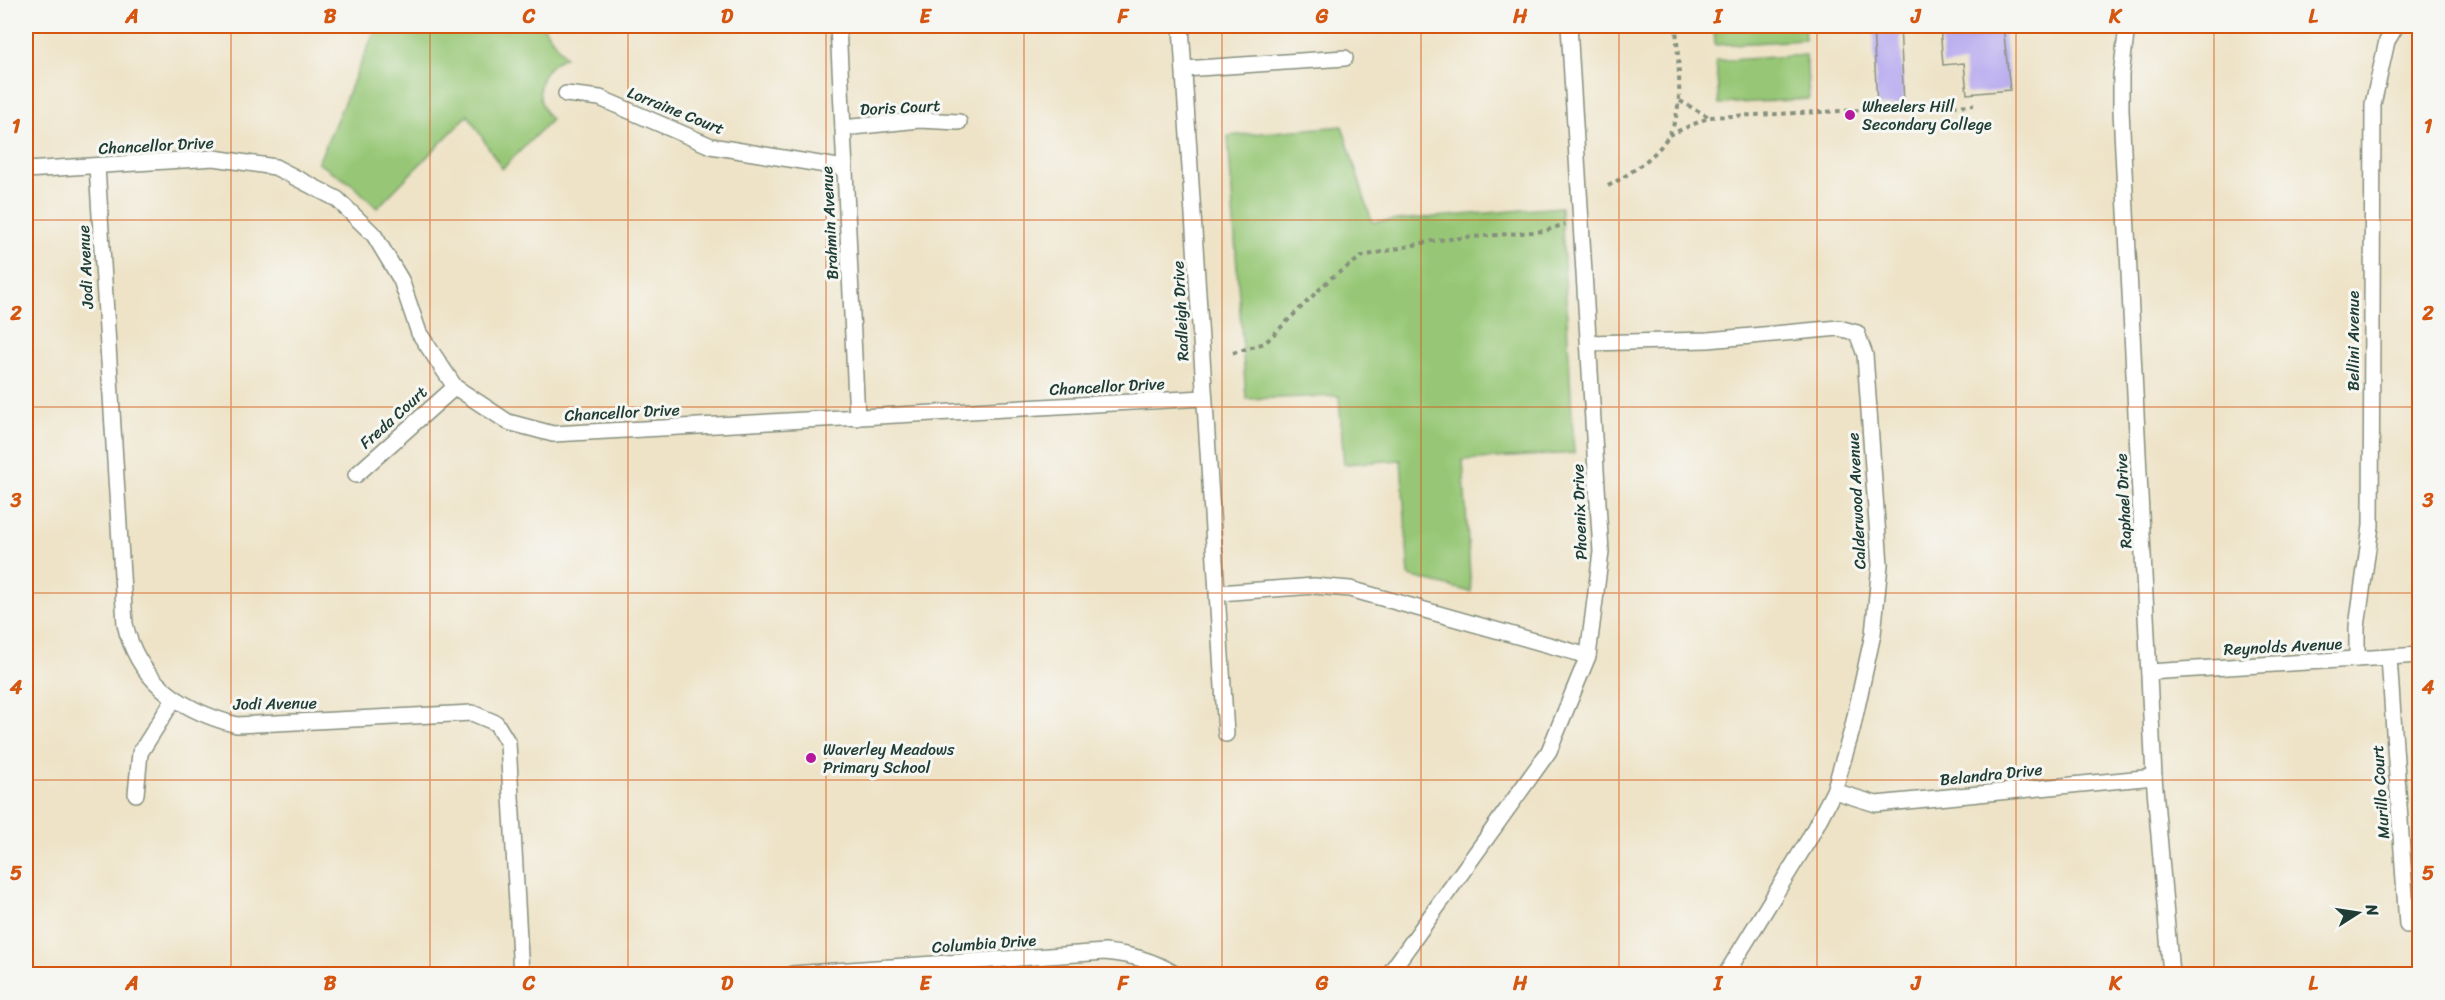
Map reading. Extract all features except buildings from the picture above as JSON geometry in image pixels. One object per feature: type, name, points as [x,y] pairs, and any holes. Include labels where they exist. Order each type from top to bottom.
[{"type":"street","name":"Brahmin Avenue","points":[[838,26],[857,418]]},
{"type":"street","name":"Radleigh Drive","points":[[1181,26],[1204,398],[1219,593],[1226,734]]},
{"type":"street","name":"Phoenix Drive","points":[[1389,975],[1549,751],[1588,656],[1601,552],[1569,26]]},
{"type":"street","name":"Raphael Drive","points":[[2127,26],[2121,75],[2121,110],[2154,777],[2171,975]]},
{"type":"street","name":"Bellini Avenue","points":[[2357,659],[2357,627],[2370,526],[2373,104],[2387,41],[2396,26]]},
{"type":"street","points":[[1184,69],[1345,57]]},
{"type":"street","name":"Lorraine Court","points":[[566,94],[600,98],[711,146],[844,168]]},
{"type":"street","name":"Doris Court","points":[[843,128],[919,120],[959,122]]},
{"type":"street","name":"Chancellor Drive","points":[[26,170],[225,160],[275,167],[337,199],[374,236],[401,280],[419,333],[455,387],[508,422],[553,434],[1204,398]]},
{"type":"street","name":"Jodi Avenue","points":[[98,166],[125,624],[131,649],[147,674],[174,699],[208,718],[237,725],[472,713],[496,723],[508,743],[521,975]]},
{"type":"street","name":"Calderwood Avenue","points":[[1589,343],[1708,340],[1839,328],[1857,333],[1865,355],[1880,566],[1874,634],[1852,730],[1833,791],[1809,839],[1726,975]]},
{"type":"street","name":"Freda Court","points":[[356,475],[455,387]]},
{"type":"street","points":[[1219,593],[1314,586],[1350,590],[1588,656]]},
{"type":"street","name":"Reynolds Avenue","points":[[2149,672],[2420,655]]},
{"type":"street","name":"Murillo Court","points":[[2389,657],[2408,926]]},
{"type":"street","points":[[136,794],[140,753],[174,699]]},
{"type":"street","name":"Belandra Drive","points":[[1833,791],[1876,804],[2154,777]]},
{"type":"street","name":"Columbia Drive","points":[[792,975],[1105,952],[1134,955],[1157,964],[1175,975]]},
{"type":"path","points":[[1608,186],[1630,173],[1669,135],[1680,101],[1676,26]]},
{"type":"path","points":[[1680,101],[1710,117]]},
{"type":"path","points":[[1669,135],[1710,117],[1974,105]]},
{"type":"path","points":[[1233,353],[1265,343],[1330,278],[1363,256],[1437,240],[1545,231],[1581,218]]},
{"type":"green space","points":[[377,26],[543,26],[565,57],[549,69],[540,84],[541,102],[551,120],[502,169],[468,115],[377,208],[352,184],[318,163]]},
{"type":"green space","points":[[1714,26],[1804,26],[1805,40],[1715,45]]},
{"type":"green space","points":[[1806,55],[1809,99],[1719,104],[1716,61]]},
{"type":"green space","points":[[1342,126],[1372,222],[1561,207],[1574,453],[1463,460],[1471,592],[1409,576],[1401,460],[1344,464],[1339,396],[1246,399],[1228,136]]},
{"type":"place","name":"Wheelers Hill Secondary College","points":[[1850,115]]},
{"type":"place","name":"Waverley Meadows Primary School","points":[[811,758]]}]
